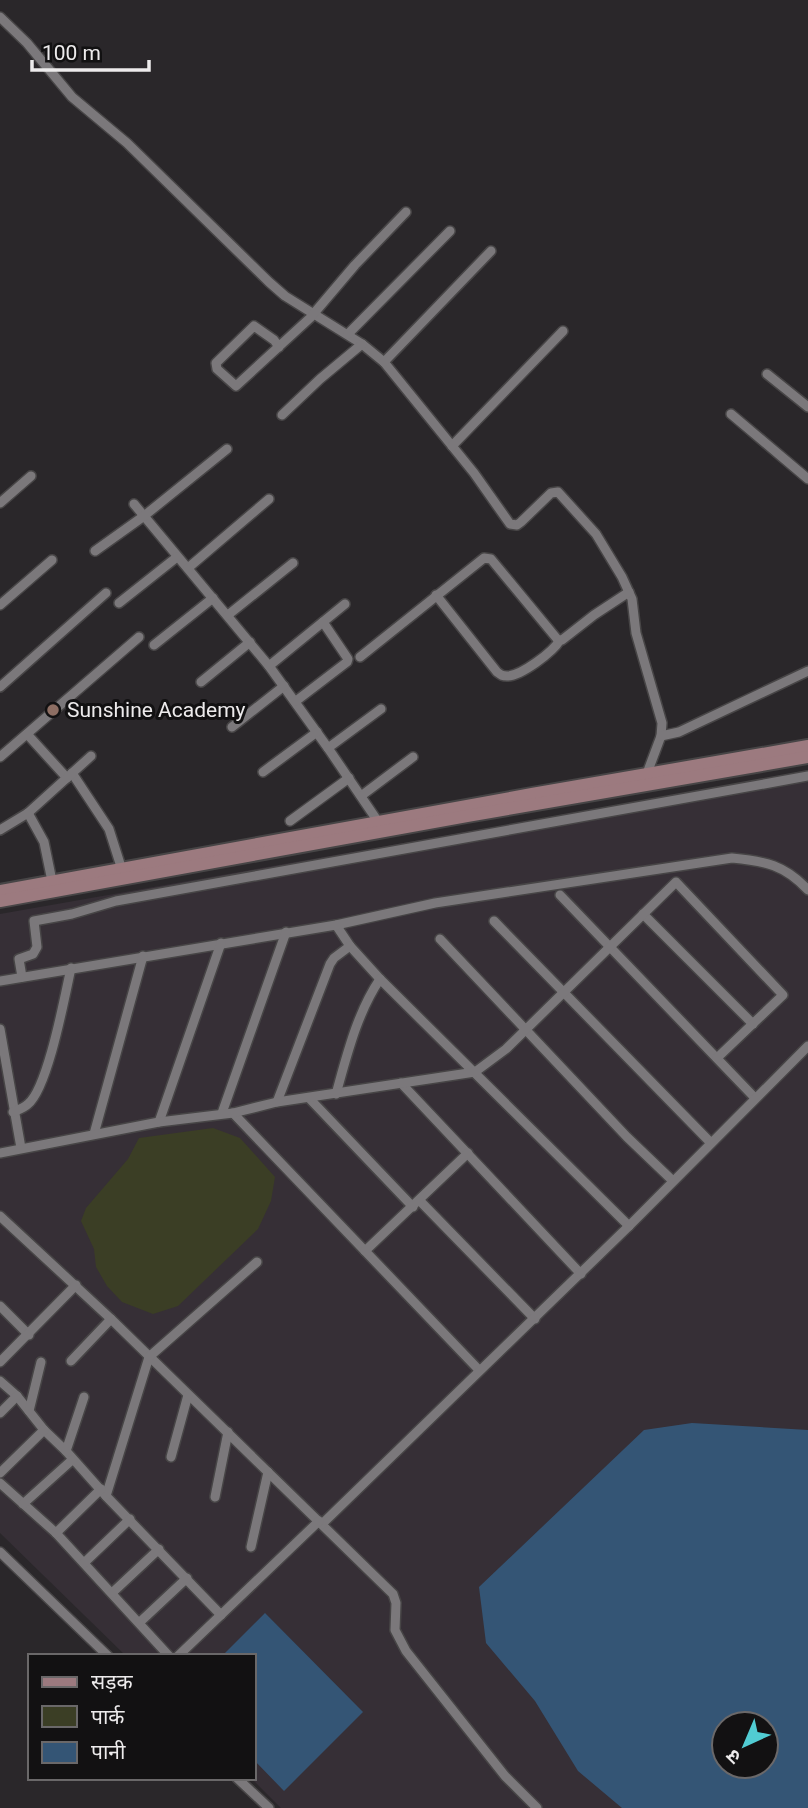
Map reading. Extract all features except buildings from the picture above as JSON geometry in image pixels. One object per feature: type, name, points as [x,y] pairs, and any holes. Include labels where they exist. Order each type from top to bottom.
[{"type":"street","points":[[0,17],[27,43],[72,97],[127,144],[269,282],[285,296],[348,334],[384,362],[452,446],[510,524],[517,525],[551,493],[558,492],[596,534],[632,599],[636,633],[658,702],[662,723],[661,736],[647,779]]},
{"type":"street","points":[[279,347],[274,340],[254,326],[216,363],[217,369],[236,386],[279,347],[314,313],[406,212]]},
{"type":"street","points":[[348,334],[450,231]]},
{"type":"street","points":[[384,362],[491,251]]},
{"type":"street","points":[[452,446],[563,331]]},
{"type":"street","points":[[282,415],[362,344]]},
{"type":"street","points":[[767,374],[808,407]]},
{"type":"street","points":[[731,414],[808,479]]},
{"type":"street","points":[[95,551],[144,516],[227,449]]},
{"type":"street","points":[[0,503],[31,476]]},
{"type":"street","points":[[188,568],[269,499]]},
{"type":"street","points":[[134,504],[269,666],[381,826]]},
{"type":"street","points":[[119,603],[177,557]]},
{"type":"street","points":[[360,657],[484,558],[491,559],[560,640]]},
{"type":"street","points":[[0,605],[52,560]]},
{"type":"street","points":[[228,615],[293,563]]},
{"type":"street","points":[[436,595],[497,672],[510,677],[556,648],[560,640],[629,592]]},
{"type":"street","points":[[0,687],[106,593]]},
{"type":"street","points":[[154,645],[213,598]]},
{"type":"street","points":[[269,666],[345,604]]},
{"type":"street","points":[[296,702],[347,662],[344,651],[323,622]]},
{"type":"street","points":[[0,757],[139,637]]},
{"type":"street","points":[[201,682],[250,642]]},
{"type":"street","points":[[661,736],[680,732],[808,671]]},
{"type":"street","points":[[232,727],[284,686]]},
{"type":"street","points":[[328,748],[381,709]]},
{"type":"street","points":[[263,772],[317,732]]},
{"type":"street","points":[[27,734],[69,775],[109,829],[123,873]]},
{"type":"street","points":[[0,901],[123,873],[647,779],[808,747]]},
{"type":"street","points":[[0,830],[28,813],[91,756]]},
{"type":"street","points":[[361,796],[413,757]]},
{"type":"street","points":[[647,779],[808,757]]},
{"type":"street","points":[[22,976],[19,959],[33,954],[37,947],[34,921],[72,914],[116,901],[808,776]]},
{"type":"street","points":[[290,821],[349,778]]},
{"type":"street","points":[[28,813],[44,842],[52,881]]},
{"type":"street","points":[[0,981],[336,925],[435,903],[732,858],[765,861],[797,877],[808,890]]},
{"type":"street","points":[[0,891],[52,881],[123,873]]},
{"type":"street","points":[[0,1153],[159,1122],[222,1113],[233,1114],[277,1102],[475,1072],[491,1063],[676,882],[783,995],[717,1058]]},
{"type":"street","points":[[560,895],[755,1098]]},
{"type":"street","points":[[643,914],[752,1024]]},
{"type":"street","points":[[494,921],[711,1143]]},
{"type":"street","points":[[336,925],[350,946],[380,979],[629,1226]]},
{"type":"street","points":[[222,1113],[286,932]]},
{"type":"street","points":[[440,939],[626,1137],[673,1181]]},
{"type":"street","points":[[159,1122],[221,943]]},
{"type":"street","points":[[277,1102],[330,964],[350,946]]},
{"type":"street","points":[[94,1134],[143,956]]},
{"type":"street","points":[[13,1112],[28,1105],[36,1094],[59,1028],[71,968]]},
{"type":"street","points":[[336,1094],[365,1007],[380,979]]},
{"type":"street","points":[[0,1028],[21,1148]]},
{"type":"street","points":[[180,1654],[535,1319],[808,1046]]},
{"type":"street","points":[[401,1083],[581,1274]]},
{"type":"street","points":[[309,1098],[535,1319]]},
{"type":"street","points":[[233,1114],[479,1370]]},
{"type":"street","points":[[365,1251],[468,1153]]},
{"type":"street","points":[[0,1216],[76,1285],[393,1594],[396,1603],[396,1629],[406,1651],[505,1776],[537,1808]]},
{"type":"street","points":[[56,1534],[104,1493],[149,1357],[257,1262]]},
{"type":"street","points":[[0,1362],[76,1285]]},
{"type":"street","points":[[0,1306],[29,1335]]},
{"type":"street","points":[[71,1362],[111,1319]]},
{"type":"street","points":[[29,1411],[41,1362]]},
{"type":"street","points":[[0,1381],[221,1615]]},
{"type":"street","points":[[171,1457],[188,1395]]},
{"type":"street","points":[[0,1413],[17,1396]]},
{"type":"street","points":[[66,1451],[84,1397]]},
{"type":"street","points":[[0,1473],[44,1430]]},
{"type":"street","points":[[215,1497],[228,1432]]},
{"type":"street","points":[[23,1504],[72,1460]]},
{"type":"street","points":[[251,1547],[268,1472]]},
{"type":"street","points":[[0,1483],[56,1534],[167,1654]]},
{"type":"street","points":[[84,1563],[130,1519]]},
{"type":"street","points":[[112,1593],[159,1549]]},
{"type":"street","points":[[0,1552],[106,1654]]},
{"type":"street","points":[[140,1622],[187,1578]]},
{"type":"street","points":[[239,1780],[269,1808]]},
{"type":"shaded area","points":[[808,772],[808,1808],[281,1808],[253,1780],[256,1780],[256,1654],[124,1654],[0,1533],[0,914]]},
{"type":"green space","points":[[213,1128],[240,1138],[275,1177],[271,1201],[258,1229],[178,1306],[153,1314],[122,1302],[107,1286],[96,1267],[94,1249],[81,1221],[86,1208],[128,1159],[139,1138]]},
{"type":"water","points":[[692,1423],[808,1430],[808,1808],[622,1808],[578,1771],[535,1701],[486,1643],[479,1587],[644,1430]]},
{"type":"water","points":[[265,1613],[363,1712],[284,1791],[256,1762],[256,1654],[224,1654]]},
{"type":"place","name":"Sunshine Academy","points":[[53,710]]}]
